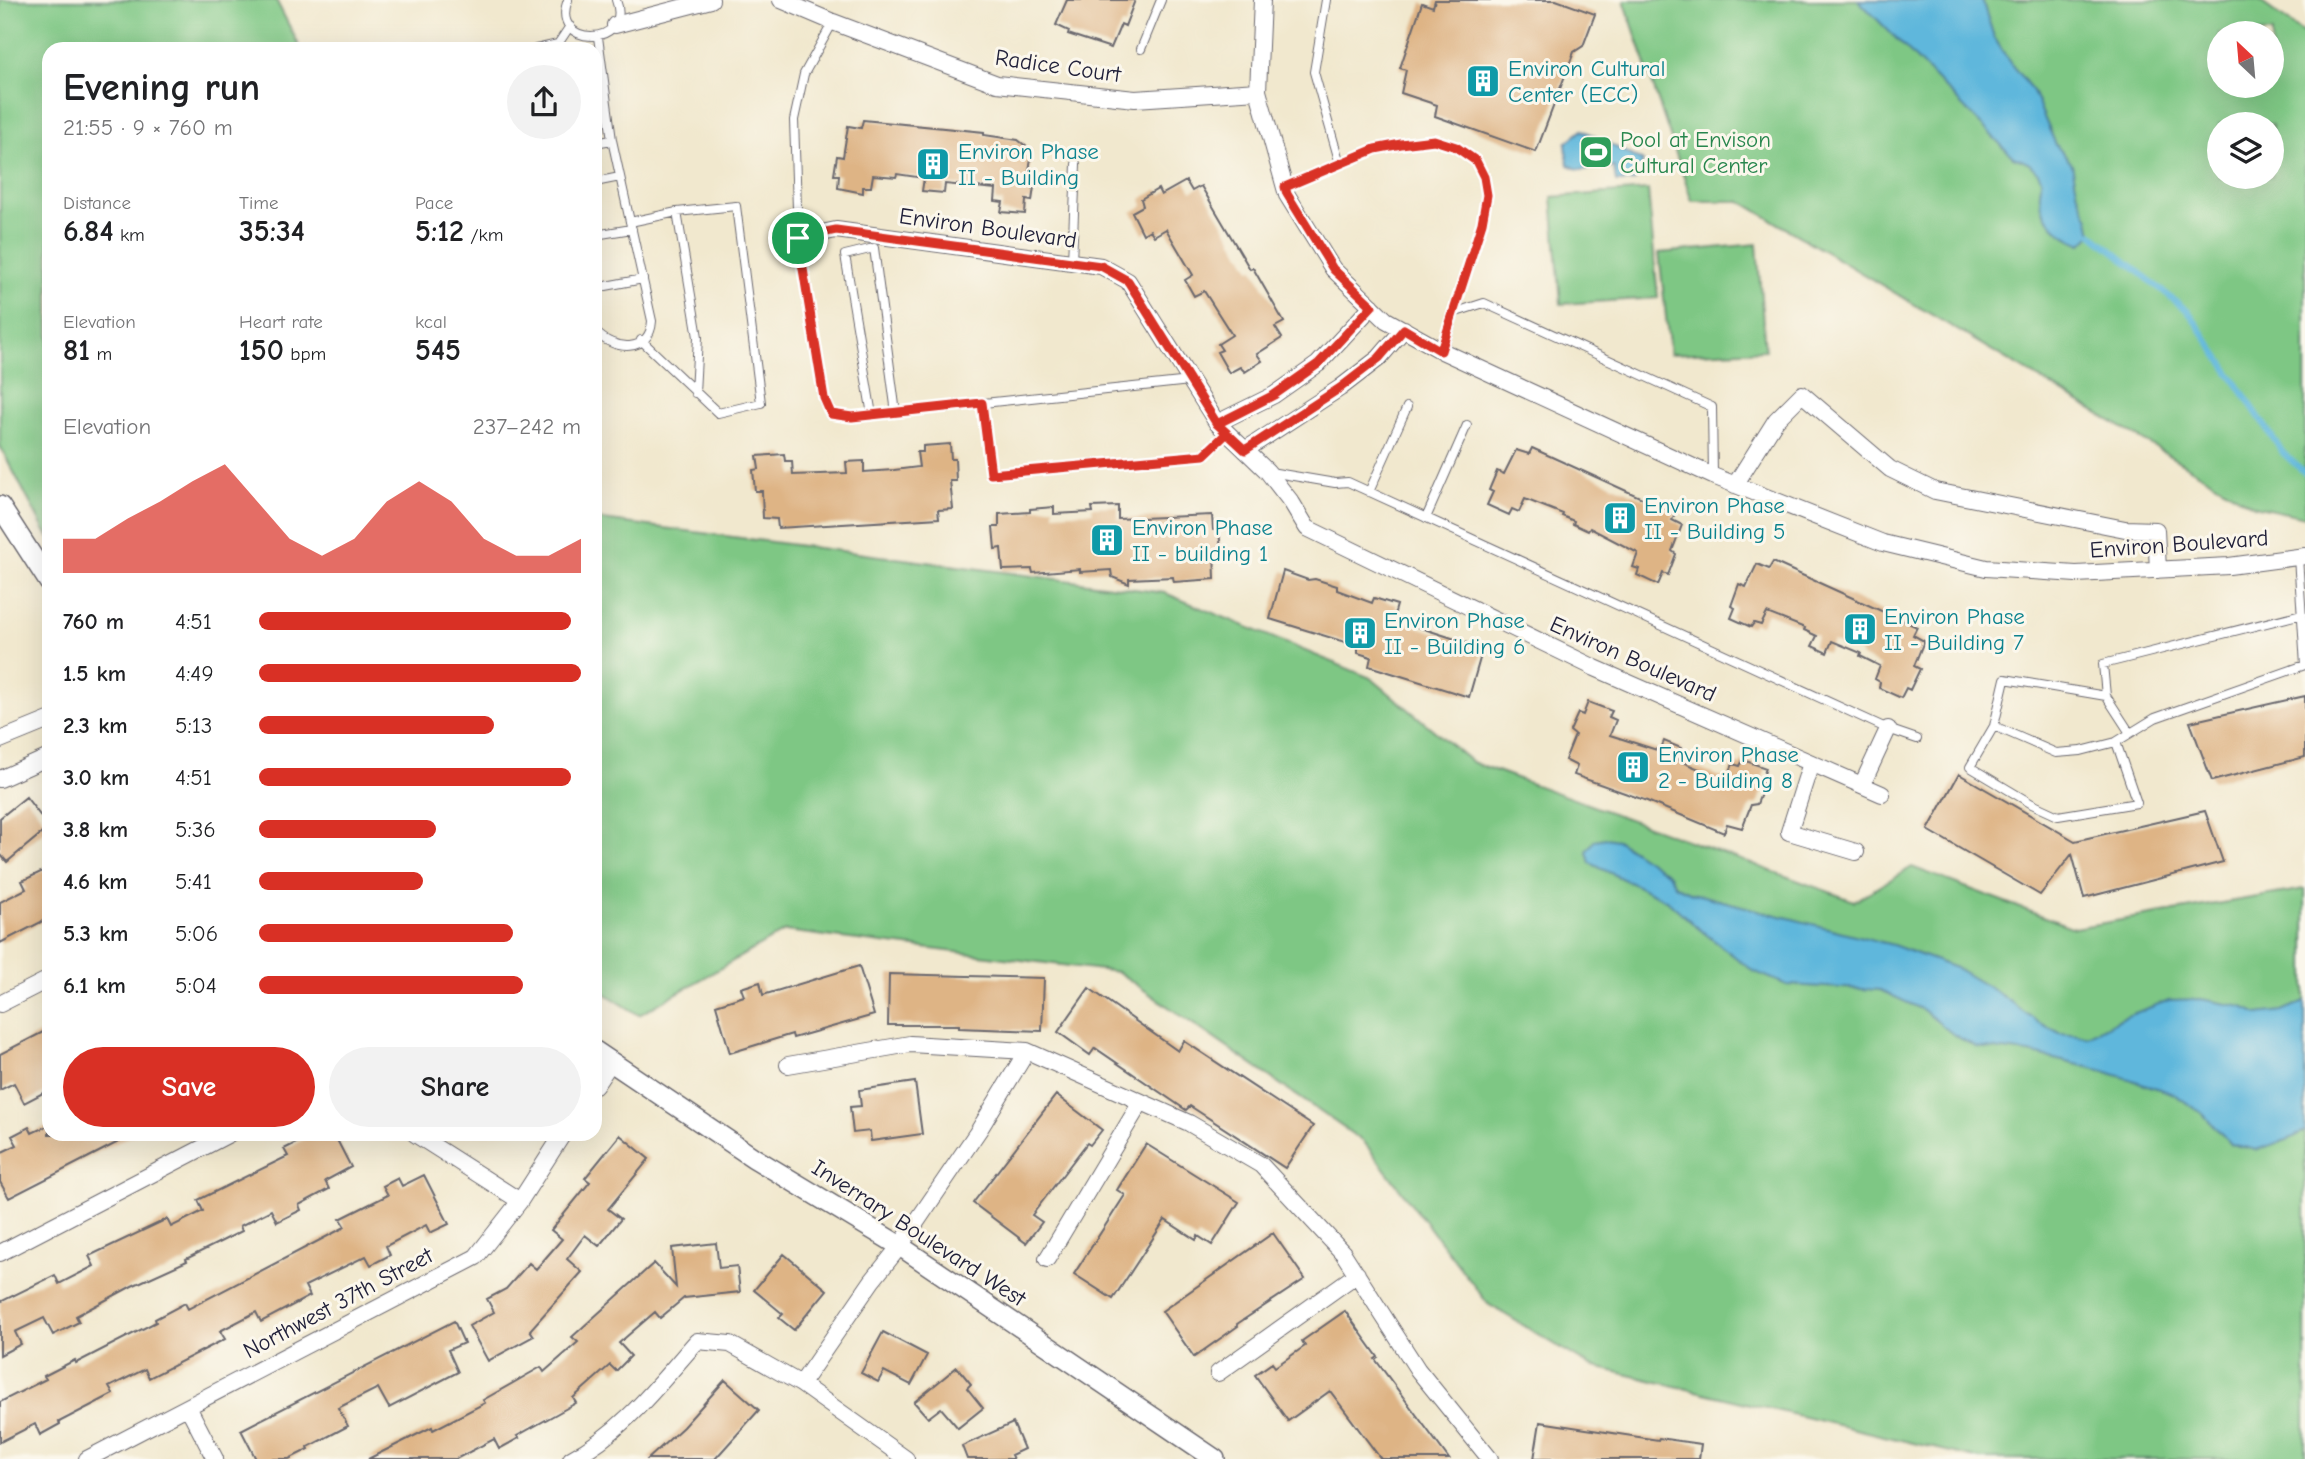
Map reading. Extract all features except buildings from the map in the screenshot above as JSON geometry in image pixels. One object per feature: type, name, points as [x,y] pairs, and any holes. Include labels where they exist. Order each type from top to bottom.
[{"type":"street","points":[[615,25],[711,0]]},
{"type":"street","name":"Radice Court","points":[[781,0],[997,84],[1135,99],[1258,91]]},
{"type":"street","name":"Environ Boulevard","points":[[1262,0],[1258,91],[1287,194],[1333,269],[1386,320],[1441,351],[1735,485],[1883,543],[1986,568],[2076,574],[2229,566],[2302,556]]},
{"type":"street","name":"Environ Boulevard","points":[[798,238],[836,230],[1101,266],[1128,281],[1222,428],[1267,471],[1307,528],[1595,668],[1882,794]]},
{"type":"street","points":[[1222,428],[1318,364],[1372,306]]},
{"type":"street","points":[[1245,450],[1350,381],[1379,358],[1404,329]]},
{"type":"street","name":"Environ Boulevard","points":[[1735,485],[1776,420],[1802,394],[1890,469],[1935,492],[2125,528],[2156,530],[2158,570]]},
{"type":"street","points":[[0,506],[42,571]]},
{"type":"street","points":[[0,740],[42,723]]},
{"type":"street","points":[[1862,785],[1888,729]]},
{"type":"street","points":[[0,779],[42,760]]},
{"type":"street","points":[[1811,763],[1789,832],[1856,852]]},
{"type":"street","points":[[0,1004],[42,983]]},
{"type":"street","points":[[788,1065],[910,1044],[1027,1051],[1189,1123],[1261,1164],[1343,1253],[1418,1370],[1490,1459]]},
{"type":"street","points":[[801,1384],[979,1130],[1027,1051]]},
{"type":"street","name":"Inverrary Boulevard West","points":[[603,1057],[754,1158],[900,1246],[1214,1459]]},
{"type":"street","points":[[1047,1259],[1141,1102]]},
{"type":"street","points":[[0,1253],[216,1141]]},
{"type":"street","points":[[426,1141],[520,1201]]},
{"type":"street","name":"Northwest 37th Street","points":[[87,1459],[476,1257],[520,1201],[559,1141]]},
{"type":"street","points":[[1218,1373],[1356,1274]]},
{"type":"street","points":[[571,1459],[631,1416],[697,1341],[730,1344],[801,1384],[906,1459]]},
{"type":"street","points":[[188,1407],[215,1459]]},
{"type":"lane","points":[[568,0],[565,16],[570,26],[587,37],[598,37],[615,25],[619,15],[616,0]]},
{"type":"lane","points":[[1141,48],[1161,0]]},
{"type":"lane","points":[[1326,0],[1314,72],[1340,164]]},
{"type":"lane","points":[[833,22],[804,74],[794,120],[798,238],[824,398],[831,414],[852,417],[1190,381]]},
{"type":"lane","points":[[559,42],[570,26]]},
{"type":"lane","points":[[598,37],[599,42]]},
{"type":"lane","points":[[602,64],[612,140],[652,321],[649,333],[633,345],[615,346],[602,338]]},
{"type":"lane","points":[[602,92],[606,91]]},
{"type":"lane","points":[[602,142],[612,140]]},
{"type":"lane","points":[[1285,187],[1375,149],[1434,140],[1456,147],[1476,161],[1484,177],[1487,195],[1482,223],[1441,351]]},
{"type":"lane","points":[[1072,262],[1076,164]]},
{"type":"lane","points":[[602,181],[620,177]]},
{"type":"lane","points":[[602,233],[677,212],[736,206],[761,403],[718,413],[641,340]]},
{"type":"lane","points":[[677,212],[698,337],[695,393]]},
{"type":"lane","points":[[872,415],[845,255],[874,248],[896,412]]},
{"type":"lane","points":[[602,287],[643,279]]},
{"type":"lane","points":[[1453,313],[1484,303],[1712,407],[1713,476]]},
{"type":"lane","points":[[982,403],[991,474],[1204,455],[1222,428]]},
{"type":"lane","points":[[1369,492],[1407,407]]},
{"type":"lane","points":[[1426,518],[1467,425]]},
{"type":"lane","points":[[1267,471],[1335,483],[1348,482],[1888,729],[1917,739]]},
{"type":"lane","points":[[1994,726],[2056,752],[2081,751],[2116,741],[2155,718],[2305,665],[2302,556]]},
{"type":"lane","points":[[2130,733],[2106,696],[2103,664],[2302,614]]},
{"type":"lane","points":[[2106,696],[2005,679],[1994,726],[1970,767],[2032,804],[2058,816],[2137,803],[2116,741]]},
{"type":"green space","points":[[0,0],[276,0],[297,42],[42,42],[42,526],[0,446]]},
{"type":"green space","points":[[1624,0],[2258,0],[2305,34],[2305,517],[2254,506],[1740,201],[1692,201]]},
{"type":"green space","points":[[1648,190],[1658,298],[1561,304],[1552,197]]},
{"type":"green space","points":[[1757,244],[1765,350],[1670,354],[1659,253]]},
{"type":"green space","points":[[602,520],[1165,593],[1371,678],[1472,762],[1854,901],[1912,867],[2074,928],[2305,889],[2305,1459],[1980,1459],[1591,1366],[1488,1304],[1364,1142],[1118,972],[785,931],[639,1015],[602,991]]},
{"type":"water","points":[[1858,0],[1982,0],[1994,37],[2010,63],[2033,91],[2056,145],[2072,164],[2078,195],[2089,219],[2092,234],[2082,244],[2060,232],[2044,213],[2040,195],[2041,180],[2034,168],[2013,157]]},
{"type":"water","name":"Pool at Envison Cultural Center","points":[[1582,130],[1643,161],[1635,181],[1616,182],[1614,167],[1580,170],[1568,165],[1566,143]]},
{"type":"water","points":[[1595,840],[1617,840],[1668,874],[1676,886],[1692,893],[1893,945],[1956,968],[1998,993],[2038,1022],[2060,1033],[2088,1036],[2122,1018],[2169,1000],[2201,999],[2243,1007],[2258,1014],[2282,1011],[2305,1001],[2305,1131],[2256,1150],[2231,1144],[2202,1113],[2172,1093],[2104,1071],[2029,1053],[1976,1047],[1954,1035],[1923,1010],[1880,990],[1787,985],[1753,971],[1668,901],[1590,863],[1587,851]]},
{"type":"waterway","points":[[2092,234],[2189,312],[2283,453],[2305,473]]},
{"type":"place","name":"Environ Cultural Center (ECC)","points":[[1483,81]]},
{"type":"place","name":"Pool at Envison Cultural Center","points":[[1596,152]]},
{"type":"place","name":"Environ Phase II - Building","points":[[933,164]]},
{"type":"place","name":"Environ Phase II - Building 5","points":[[1620,518]]},
{"type":"place","name":"Environ Phase II - building 1","points":[[1107,540]]},
{"type":"place","name":"Environ Phase II - Building 7","points":[[1860,629]]},
{"type":"place","name":"Environ Phase II - Building 6","points":[[1360,633]]},
{"type":"place","name":"Environ Phase 2 - Building 8","points":[[1633,767]]},
{"type":"route","points":[[798,238],[824,398],[831,414],[852,417],[982,403],[991,474],[1204,455],[1227,433],[1217,424],[1274,395],[1318,364],[1372,306],[1333,269],[1285,187],[1375,149],[1434,140],[1456,147],[1476,161],[1484,177],[1487,195],[1482,223],[1441,351],[1404,329],[1379,358],[1340,388],[1245,450],[1227,433],[1217,424],[1128,281],[1101,266],[836,230],[798,238]]}]
